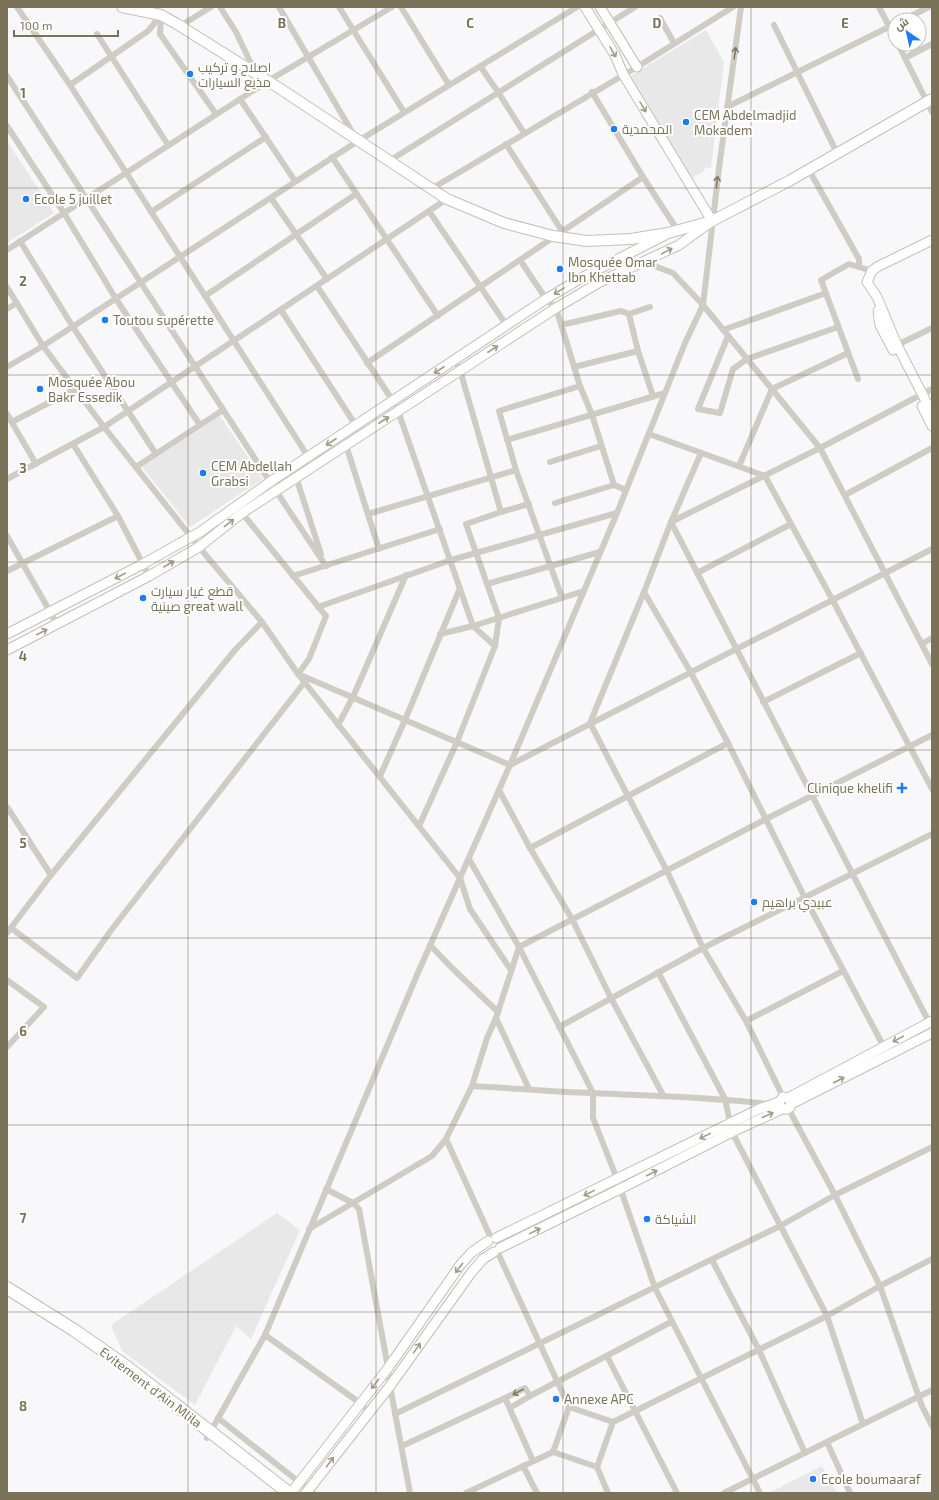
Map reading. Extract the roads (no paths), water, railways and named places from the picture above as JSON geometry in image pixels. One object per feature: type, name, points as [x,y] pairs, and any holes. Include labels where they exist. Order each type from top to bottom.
[{"type":"highway","name":"Evitement d'Ain Mlila","points":[[7,1288],[74,1330],[127,1367],[276,1493]]},
{"type":"highway","name":"Evitement d'Ain Mlila","points":[[7,1297],[81,1344],[290,1493]]},
{"type":"main road","points":[[122,7],[158,11],[256,73],[447,199],[504,223],[587,240],[631,239],[673,232],[712,221],[789,182],[929,100]]},
{"type":"street","points":[[17,7],[70,85],[314,466]]},
{"type":"street","points":[[180,26],[211,7]]},
{"type":"street","points":[[220,7],[236,32],[256,73]]},
{"type":"street","points":[[279,7],[358,141]]},
{"type":"street","points":[[340,7],[404,112]]},
{"type":"street","points":[[7,250],[268,81],[392,7]]},
{"type":"street","points":[[401,7],[449,85]]},
{"type":"street","points":[[7,367],[73,327],[332,157],[577,7]]},
{"type":"street","points":[[585,7],[614,55],[623,74],[712,221]]},
{"type":"street","points":[[600,7],[637,67]]},
{"type":"street","points":[[388,161],[635,7]]},
{"type":"street","points":[[432,189],[592,92],[637,67],[732,7]]},
{"type":"street","points":[[208,1435],[265,1335],[430,945],[510,765],[584,591],[665,393],[703,305],[712,221],[741,7]]},
{"type":"street","points":[[879,7],[887,18]]},
{"type":"street","points":[[919,12],[929,7]]},
{"type":"street","points":[[70,85],[148,32],[158,11]]},
{"type":"street","points":[[158,11],[160,34],[216,114]]},
{"type":"street","points":[[660,18],[674,43]]},
{"type":"street","points":[[774,25],[837,153]]},
{"type":"street","points":[[727,107],[887,28]]},
{"type":"street","points":[[97,34],[168,145]]},
{"type":"street","points":[[905,58],[932,44]]},
{"type":"street","points":[[902,52],[929,100],[932,112]]},
{"type":"street","points":[[480,66],[524,133]]},
{"type":"street","points":[[7,76],[275,491],[325,564]]},
{"type":"street","points":[[7,634],[143,564],[191,537],[270,482],[546,299],[583,277],[673,232],[643,177],[592,92]]},
{"type":"street","points":[[240,99],[295,181]]},
{"type":"street","points":[[7,126],[64,213],[116,299],[200,425]]},
{"type":"street","points":[[151,212],[266,137]]},
{"type":"street","points":[[506,144],[558,234]]},
{"type":"street","points":[[332,157],[438,316]]},
{"type":"street","points":[[808,170],[859,259],[859,267]]},
{"type":"street","points":[[367,363],[643,177]]},
{"type":"street","points":[[205,296],[356,194]]},
{"type":"street","points":[[270,198],[327,279]]},
{"type":"street","points":[[7,479],[104,427],[128,412],[447,199]]},
{"type":"street","points":[[429,211],[481,286],[506,326]]},
{"type":"street","points":[[7,650],[149,576],[199,547],[242,512],[556,308],[600,282],[679,245],[712,221]]},
{"type":"street","points":[[932,240],[872,271],[867,282],[877,297],[932,425]]},
{"type":"street","points":[[20,241],[73,327],[156,454]]},
{"type":"street","points":[[520,260],[546,299],[556,308],[580,386],[592,415],[614,485]]},
{"type":"street","points":[[644,262],[673,273],[703,305],[820,448],[932,664]]},
{"type":"street","points":[[858,379],[821,280],[849,264],[872,271]]},
{"type":"street","points":[[317,286],[393,401],[398,411],[473,626],[495,646]]},
{"type":"street","points":[[7,287],[43,346],[75,389],[199,547],[262,622],[298,674],[306,680],[353,697],[510,765]]},
{"type":"street","points":[[723,330],[826,293]]},
{"type":"street","points":[[877,297],[880,326],[920,396],[932,413]]},
{"type":"street","points":[[7,308],[17,303]]},
{"type":"street","points":[[561,325],[621,311],[629,314],[650,307]]},
{"type":"street","points":[[281,310],[362,434]]},
{"type":"street","points":[[629,314],[638,351],[653,396]]},
{"type":"street","points":[[728,336],[698,409],[720,413],[733,369],[748,359],[838,327]]},
{"type":"street","points":[[897,345],[932,328]]},
{"type":"street","points":[[574,367],[638,351]]},
{"type":"street","points":[[739,466],[772,389],[848,353]]},
{"type":"street","points":[[454,360],[460,370],[501,512]]},
{"type":"street","points":[[562,598],[516,470],[499,411],[580,386]]},
{"type":"street","points":[[12,422],[75,389]]},
{"type":"street","points":[[671,522],[820,448],[932,389]]},
{"type":"street","points":[[507,440],[665,393]]},
{"type":"street","points":[[136,467],[223,410]]},
{"type":"street","points":[[7,414],[36,464]]},
{"type":"street","points":[[649,434],[765,476],[861,653],[932,789]]},
{"type":"street","points":[[73,444],[118,516],[149,576]]},
{"type":"street","points":[[346,445],[379,549]]},
{"type":"street","points":[[550,462],[601,446]]},
{"type":"street","points":[[845,495],[932,448]]},
{"type":"street","points":[[590,723],[671,522],[701,453]]},
{"type":"street","points":[[368,514],[516,470]]},
{"type":"street","points":[[296,477],[325,564]]},
{"type":"street","points":[[555,503],[614,485],[626,490]]},
{"type":"street","points":[[419,826],[457,742],[495,646],[499,618],[466,524],[529,504]]},
{"type":"street","points":[[242,512],[326,616],[310,659],[298,674]]},
{"type":"street","points":[[318,607],[451,560],[617,513]]},
{"type":"street","points":[[7,571],[118,516]]},
{"type":"street","points":[[290,1493],[388,1368],[461,1264],[472,1252],[492,1239],[617,1179],[783,1103],[886,1051],[931,1024],[812,797],[671,522]]},
{"type":"street","points":[[697,573],[791,524]]},
{"type":"street","points":[[293,576],[325,564],[379,549],[440,529]]},
{"type":"street","points":[[7,536],[57,624]]},
{"type":"street","points":[[510,765],[690,671],[932,549]]},
{"type":"street","points":[[487,584],[600,552]]},
{"type":"street","points":[[338,725],[353,697],[406,575]]},
{"type":"street","points":[[380,776],[460,588]]},
{"type":"street","points":[[440,634],[473,626],[584,591]]},
{"type":"street","points":[[644,592],[690,671],[728,743],[804,896],[886,1051]]},
{"type":"street","points":[[262,622],[235,650],[51,876],[9,930],[77,978],[112,929],[306,680]]},
{"type":"street","points":[[922,644],[932,638]]},
{"type":"street","points":[[763,702],[861,653]]},
{"type":"street","points":[[306,680],[338,725],[460,878],[470,909],[511,970]]},
{"type":"street","points":[[590,723],[630,797],[703,948],[746,1021],[783,1103],[836,1195],[880,1286],[919,1396],[932,1426]]},
{"type":"street","points":[[309,1229],[432,1156],[446,1139],[472,1086],[519,947],[932,735]]},
{"type":"street","points":[[530,848],[630,797],[728,743]]},
{"type":"street","points":[[498,790],[572,919],[611,998],[663,1095]]},
{"type":"street","points":[[7,807],[51,876]]},
{"type":"street","points":[[559,1027],[703,948],[804,896],[932,834]]},
{"type":"street","points":[[468,859],[519,947],[593,1093],[594,1118],[655,1288],[671,1322],[702,1378],[760,1493]]},
{"type":"street","points":[[430,945],[497,1015],[528,1089]]},
{"type":"street","points":[[658,972],[725,1099],[731,1128],[827,1316],[863,1424]]},
{"type":"street","points":[[746,1021],[843,972]]},
{"type":"street","points":[[7,980],[44,1007],[7,1047]]},
{"type":"street","points":[[886,1051],[932,1033]]},
{"type":"street","points":[[472,1086],[593,1093],[663,1095],[783,1103]]},
{"type":"street","points":[[218,1418],[309,1492],[368,1412],[390,1386],[482,1259],[497,1250],[620,1189],[731,1128]]},
{"type":"street","points":[[446,1139],[492,1239],[488,1248],[497,1250]]},
{"type":"street","points":[[395,1414],[712,1260],[932,1147]]},
{"type":"street","points":[[326,1189],[353,1203],[360,1209],[410,1493]]},
{"type":"street","points":[[497,1250],[570,1407],[613,1422],[827,1316],[932,1259]]},
{"type":"street","points":[[712,1260],[759,1350],[805,1453]]},
{"type":"street","points":[[510,1408],[671,1322]]},
{"type":"street","points":[[265,1335],[360,1403],[368,1412]]},
{"type":"street","points":[[607,1356],[677,1493]]},
{"type":"street","points":[[402,1446],[526,1388],[530,1396]]},
{"type":"street","points":[[724,1493],[932,1390]]},
{"type":"street","points":[[505,1398],[533,1461]]},
{"type":"street","points":[[553,1452],[570,1407]]},
{"type":"street","points":[[608,1493],[597,1468],[613,1422]]},
{"type":"street","points":[[827,1442],[850,1493]]},
{"type":"street","points":[[466,1493],[553,1452],[597,1468]]},
{"type":"street","points":[[523,1466],[536,1493]]},
{"type":"place","name":"اصلاح و تركيب مذيع السيارات","points":[[190,74]]},
{"type":"place","name":"CEM Abdelmadjid Mokadem","points":[[686,122]]},
{"type":"place","name":"المحمدية","points":[[614,129]]},
{"type":"place","name":"Ecole 5 juillet","points":[[26,199]]},
{"type":"place","name":"Mosquée Omar Ibn Khettab","points":[[560,269]]},
{"type":"place","name":"Toutou supérette","points":[[105,320]]},
{"type":"place","name":"Mosquée Abou Bakr Essedik","points":[[40,389]]},
{"type":"place","name":"CEM Abdellah Grabsi","points":[[203,473]]},
{"type":"place","name":"قطع غيار سيارت صينية great wall","points":[[143,598]]},
{"type":"place","name":"Clinique khelifi","points":[[902,788]]},
{"type":"place","name":"عبيدي براهيم","points":[[754,902]]},
{"type":"place","name":"الشياكة","points":[[647,1219]]},
{"type":"place","name":"Annexe APC","points":[[556,1399]]},
{"type":"place","name":"Ecole boumaaraf","points":[[813,1479]]}]
